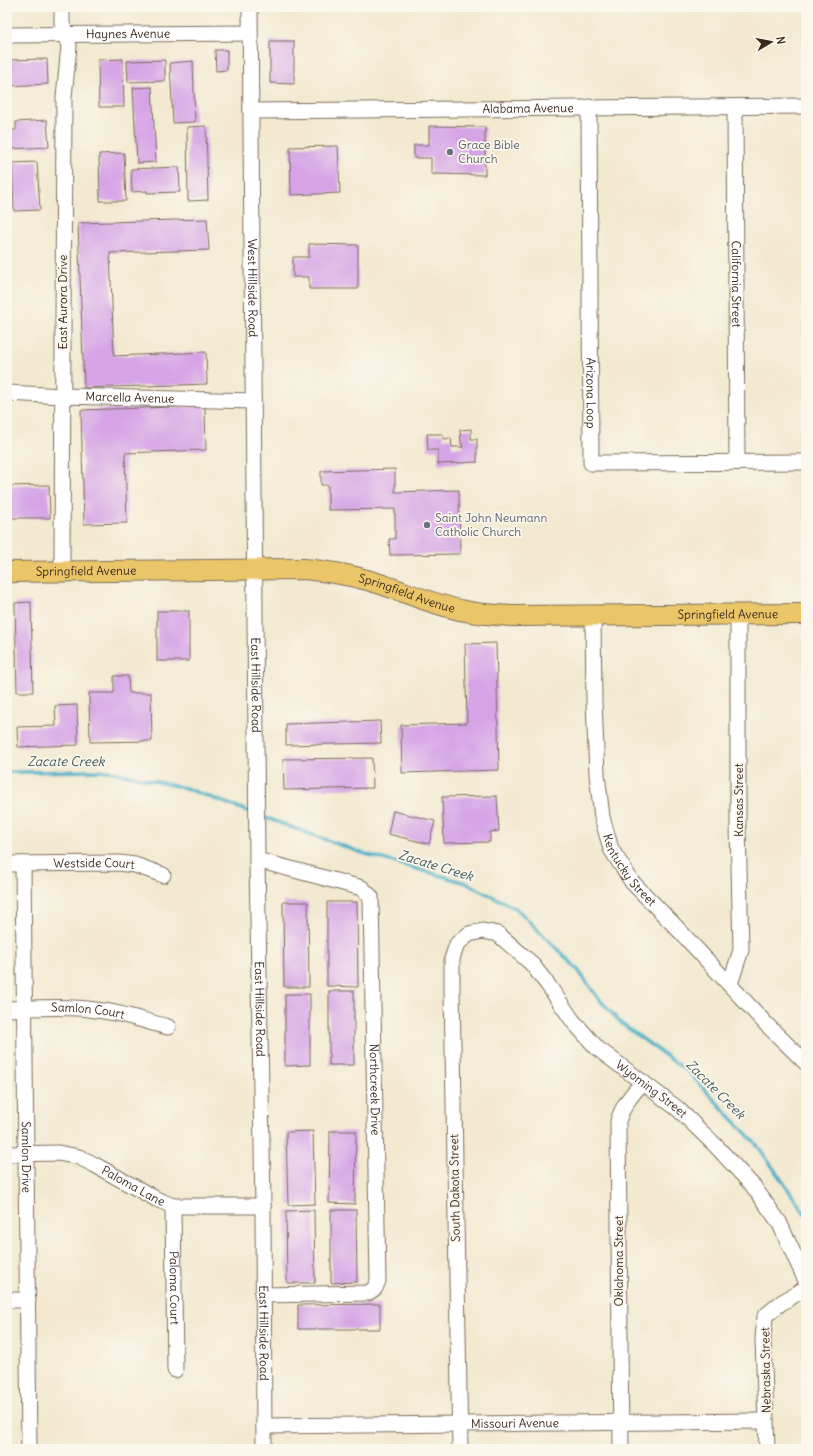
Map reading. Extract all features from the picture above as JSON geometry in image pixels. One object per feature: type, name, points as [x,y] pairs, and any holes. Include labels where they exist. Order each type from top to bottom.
[{"type":"main road","name":"Springfield Avenue","points":[[7,572],[255,569],[315,570],[343,574],[367,580],[443,606],[466,611],[510,616],[806,614]]},
{"type":"street","name":"East Aurora Drive","points":[[62,7],[62,23],[69,46],[64,98],[62,571]]},
{"type":"street","name":"West Hillside Road","points":[[250,7],[255,569]]},
{"type":"street","name":"Haynes Avenue","points":[[7,35],[250,33]]},
{"type":"street","name":"Alabama Avenue","points":[[251,111],[806,106]]},
{"type":"street","name":"Arizona Loop","points":[[589,107],[591,463],[806,462]]},
{"type":"street","name":"California Street","points":[[735,107],[737,462]]},
{"type":"street","name":"Marcella Avenue","points":[[7,393],[253,401]]},
{"type":"street","name":"East Hillside Road","points":[[255,569],[263,1206],[262,1295],[264,1449]]},
{"type":"street","name":"Kansas Street","points":[[730,984],[741,950],[738,818],[738,614]]},
{"type":"street","name":"Kentucky Street","points":[[594,615],[594,701],[597,774],[602,817],[611,849],[632,882],[730,984],[766,1024],[806,1063]]},
{"type":"street","name":"Northcreek Drive","points":[[258,860],[362,888],[371,897],[378,1281],[375,1288],[368,1293],[262,1295]]},
{"type":"street","name":"Westside Court","points":[[7,864],[120,863],[135,865],[163,875]]},
{"type":"street","name":"Samlon Drive","points":[[23,864],[29,1449]]},
{"type":"street","name":"Wyoming Street","points":[[469,934],[483,931],[498,934],[531,963],[572,1021],[597,1048],[678,1109],[716,1146],[753,1186],[778,1222],[806,1281]]},
{"type":"street","name":"South Dakota Street","points":[[460,1449],[452,959],[457,944],[469,934]]},
{"type":"street","name":"Samlon Court","points":[[7,1009],[97,1010],[168,1027]]},
{"type":"street","name":"Oklahoma Street","points":[[621,1449],[618,1121],[621,1110],[643,1082]]},
{"type":"street","name":"Paloma Lane","points":[[7,1154],[58,1154],[79,1157],[95,1164],[156,1199],[173,1206],[263,1206]]},
{"type":"street","name":"Paloma Court","points":[[173,1206],[175,1370]]},
{"type":"street","name":"Nebraska Street","points":[[767,1449],[763,1339],[765,1316],[781,1303],[806,1288]]},
{"type":"street","points":[[7,1300],[28,1300]]},
{"type":"street","name":"Missouri Avenue","points":[[264,1426],[766,1421]]},
{"type":"building","points":[[270,41],[294,41],[294,84],[270,83]]},
{"type":"building","points":[[215,50],[227,50],[227,70],[216,71]]},
{"type":"building","points":[[47,59],[48,84],[7,86],[7,60]]},
{"type":"building","points":[[123,59],[124,107],[99,107],[98,60]]},
{"type":"building","points":[[165,60],[165,81],[128,82],[127,61]]},
{"type":"building","points":[[193,61],[195,122],[173,123],[170,63]]},
{"type":"building","points":[[152,87],[156,162],[137,163],[133,88]]},
{"type":"building","points":[[47,120],[49,147],[7,149],[7,121],[10,121],[10,130],[16,130],[16,122]]},
{"type":"building","points":[[206,126],[208,200],[188,201],[187,127]]},
{"type":"building","name":"Grace Bible Church","points":[[429,126],[485,127],[485,175],[431,174],[431,158],[414,158],[414,145],[429,145]]},
{"type":"building","points":[[338,146],[340,193],[291,195],[290,147]]},
{"type":"building","points":[[124,153],[126,201],[100,201],[99,154]]},
{"type":"building","points":[[37,162],[40,210],[14,211],[12,163]]},
{"type":"building","points":[[179,167],[180,192],[132,192],[131,169]]},
{"type":"building","points":[[207,219],[209,250],[110,253],[114,356],[206,352],[207,384],[84,388],[78,223]]},
{"type":"building","points":[[309,244],[358,245],[358,289],[309,289],[309,277],[293,277],[293,257],[309,257]]},
{"type":"building","points":[[205,406],[206,450],[125,453],[127,523],[84,524],[81,410]]},
{"type":"building","points":[[471,429],[471,439],[477,439],[477,462],[438,464],[438,450],[428,450],[427,434],[443,434],[443,439],[451,438],[452,447],[463,447],[461,444],[460,430]]},
{"type":"building","name":"Saint John Neumann Catholic Church","points":[[395,469],[395,492],[459,490],[460,554],[390,555],[389,539],[395,539],[395,509],[328,510],[328,485],[321,485],[321,471]]},
{"type":"building","points":[[49,485],[50,518],[7,518],[7,486]]},
{"type":"building","points":[[31,602],[33,692],[17,692],[15,603]]},
{"type":"building","points":[[157,611],[189,611],[189,661],[157,661]]},
{"type":"building","points":[[496,643],[499,770],[402,773],[401,725],[467,723],[465,644]]},
{"type":"building","points":[[114,676],[128,676],[129,693],[151,693],[152,741],[90,742],[89,693],[114,693]]},
{"type":"building","points":[[77,705],[78,745],[18,747],[17,727],[56,726],[55,706]]},
{"type":"building","points":[[380,721],[381,743],[286,745],[286,724]]},
{"type":"building","points":[[372,758],[373,788],[284,790],[283,759]]},
{"type":"building","points":[[497,796],[499,831],[490,832],[490,842],[444,843],[442,797]]},
{"type":"building","points":[[393,811],[435,821],[429,844],[388,834]]},
{"type":"building","points":[[283,902],[308,902],[309,987],[284,987]]},
{"type":"building","points":[[327,902],[357,902],[358,987],[327,986]]},
{"type":"building","points":[[329,991],[354,991],[354,1065],[329,1065]]},
{"type":"building","points":[[285,994],[310,994],[310,1065],[285,1066]]},
{"type":"building","points":[[313,1131],[315,1204],[288,1205],[286,1132]]},
{"type":"building","points":[[330,1131],[356,1131],[355,1204],[329,1203]]},
{"type":"building","points":[[314,1210],[315,1283],[287,1283],[286,1211]]},
{"type":"building","points":[[331,1210],[356,1210],[357,1282],[331,1283]]},
{"type":"building","points":[[380,1304],[380,1329],[298,1329],[298,1305]]},
{"type":"waterway","name":"Zacate Creek","points":[[7,772],[108,771],[185,788],[253,813]]},
{"type":"waterway","name":"Zacate Creek","points":[[261,816],[362,853],[466,883],[517,909],[578,970],[598,998],[622,1024],[688,1072],[757,1145],[806,1215]]},
{"type":"place","name":"Grace Bible Church","points":[[450,152]]},
{"type":"place","name":"Saint John Neumann Catholic Church","points":[[427,525]]}]
